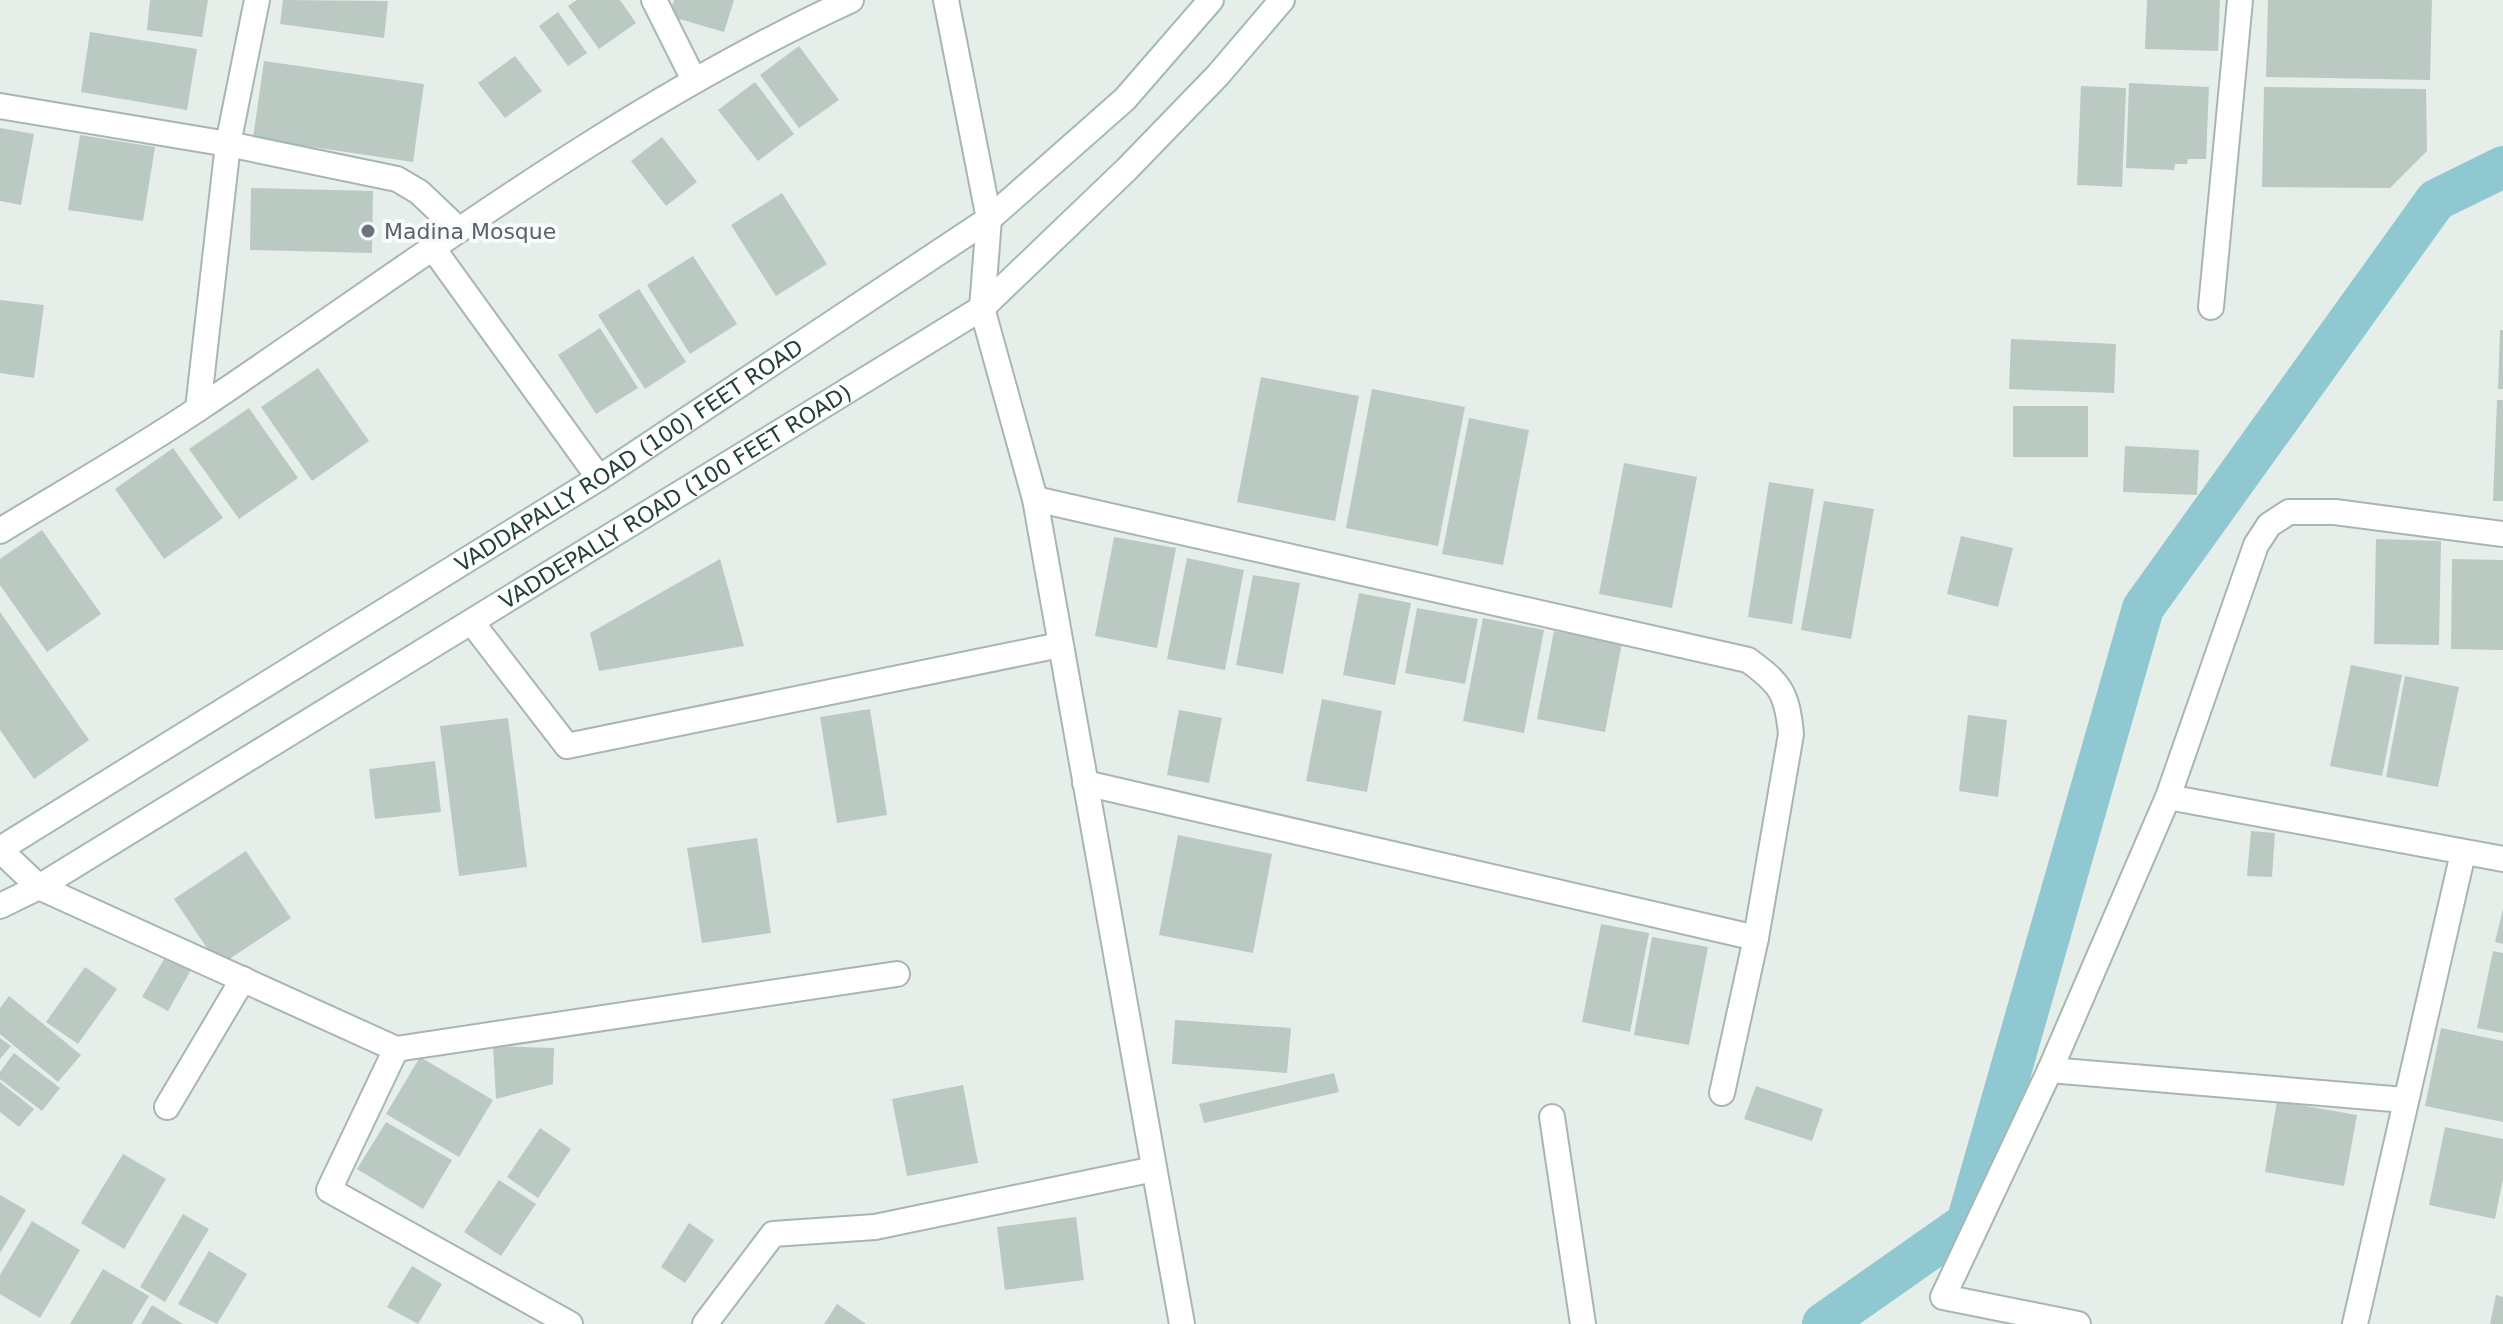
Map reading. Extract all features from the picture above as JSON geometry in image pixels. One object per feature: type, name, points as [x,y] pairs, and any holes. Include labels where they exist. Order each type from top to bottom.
[{"type":"street","points":[[198,409],[228,144],[257,0]]},
{"type":"street","points":[[654,0],[694,80]]},
{"type":"street","points":[[0,531],[198,409],[432,247],[694,80],[851,0]]},
{"type":"street","points":[[946,0],[989,219],[982,308],[1035,499],[1182,1324]]},
{"type":"street","name":"VADDAPALLY ROAD (100) FEET ROAD","points":[[0,850],[599,478],[989,219],[1125,99],[1211,0]]},
{"type":"street","name":"VADDEPALLY ROAD (100 FEET ROAD)","points":[[0,906],[39,887],[473,624],[982,308],[1178,117],[1282,0]]},
{"type":"street","points":[[2211,307],[2240,0]]},
{"type":"street","points":[[0,106],[228,144],[397,179],[419,192],[459,230]]},
{"type":"street","points":[[432,247],[599,478]]},
{"type":"street","points":[[1035,499],[1748,660],[1773,678],[1788,700],[1791,734],[1756,938],[1722,1093]]},
{"type":"street","points":[[2078,1324],[1943,1297],[2050,1070],[2168,797],[2256,545],[2269,525],[2289,512],[2335,512],[2503,534]]},
{"type":"street","points":[[473,624],[567,746],[1060,645]]},
{"type":"street","points":[[1085,783],[1756,938]]},
{"type":"street","points":[[2168,797],[2503,859]]},
{"type":"street","points":[[0,850],[39,887],[396,1049],[897,974]]},
{"type":"street","points":[[2355,1324],[2463,853]]},
{"type":"street","points":[[167,1107],[243,979]]},
{"type":"street","points":[[396,1049],[329,1190],[570,1324]]},
{"type":"street","points":[[2050,1070],[2405,1100]]},
{"type":"street","points":[[1552,1117],[1583,1324]]},
{"type":"street","points":[[705,1324],[773,1234],[875,1227],[1154,1169]]},
{"type":"building","points":[[150,0],[208,0],[202,37],[147,30]]},
{"type":"building","points":[[283,0],[388,1],[384,38],[280,24]]},
{"type":"building","points":[[577,0],[620,0],[636,23],[599,49],[568,6]]},
{"type":"building","points":[[674,0],[734,0],[724,32],[669,16]]},
{"type":"building","points":[[2147,0],[2220,0],[2218,51],[2145,49]]},
{"type":"building","points":[[2268,0],[2432,0],[2430,80],[2266,77]]},
{"type":"building","points":[[558,12],[587,53],[568,66],[539,26]]},
{"type":"building","points":[[90,32],[197,49],[187,110],[81,92]]},
{"type":"building","points":[[799,46],[839,100],[799,128],[760,75]]},
{"type":"building","points":[[515,56],[542,91],[505,118],[478,83]]},
{"type":"building","points":[[264,61],[424,84],[413,162],[253,138]]},
{"type":"building","points":[[755,82],[794,134],[758,161],[718,110]]},
{"type":"building","points":[[2129,83],[2209,87],[2206,159],[2188,159],[2187,164],[2175,164],[2174,170],[2126,168]]},
{"type":"building","points":[[2081,86],[2126,88],[2122,187],[2077,185]]},
{"type":"building","points":[[2264,87],[2426,89],[2427,151],[2390,188],[2262,187]]},
{"type":"building","points":[[0,128],[34,134],[21,205],[0,201]]},
{"type":"building","points":[[80,135],[155,147],[143,221],[68,210]]},
{"type":"building","points":[[662,137],[697,182],[666,206],[631,161]]},
{"type":"building","points":[[251,188],[373,191],[372,253],[250,250]]},
{"type":"building","points":[[782,193],[827,264],[776,296],[731,225]]},
{"type":"building","points":[[693,256],[737,324],[690,354],[647,285]]},
{"type":"building","points":[[639,289],[686,362],[645,389],[598,315]]},
{"type":"building","points":[[0,300],[44,305],[34,378],[0,373]]},
{"type":"building","points":[[600,328],[638,388],[596,414],[558,355]]},
{"type":"building","points":[[2500,330],[2503,330],[2503,389],[2498,389]]},
{"type":"building","points":[[2011,339],[2116,344],[2114,393],[2009,389]]},
{"type":"building","points":[[318,368],[369,441],[312,481],[261,407]]},
{"type":"building","points":[[1261,377],[1359,396],[1335,521],[1237,502]]},
{"type":"building","points":[[1372,389],[1465,407],[1438,546],[1346,528]]},
{"type":"building","points":[[2497,400],[2503,400],[2503,501],[2493,501]]},
{"type":"building","points":[[2013,406],[2088,406],[2088,457],[2013,457]]},
{"type":"building","points":[[249,408],[298,478],[239,519],[189,449]]},
{"type":"building","points":[[1469,418],[1529,430],[1503,565],[1442,554]]},
{"type":"building","points":[[2125,446],[2199,450],[2197,495],[2123,492]]},
{"type":"building","points":[[173,448],[223,518],[164,559],[115,489]]},
{"type":"building","points":[[1624,463],[1697,477],[1672,608],[1599,594]]},
{"type":"building","points":[[1769,482],[1814,489],[1792,624],[1748,617]]},
{"type":"building","points":[[1824,501],[1874,509],[1851,639],[1801,630]]},
{"type":"building","points":[[42,530],[101,614],[47,652],[0,585],[0,559]]},
{"type":"building","points":[[1961,536],[2013,548],[1998,607],[1947,594]]},
{"type":"building","points":[[1114,537],[1176,548],[1157,648],[1095,636]]},
{"type":"building","points":[[2376,539],[2441,541],[2439,645],[2374,644]]},
{"type":"building","points":[[1187,558],[1244,570],[1225,670],[1167,659]]},
{"type":"building","points":[[720,559],[744,646],[599,671],[590,633]]},
{"type":"building","points":[[2452,559],[2503,560],[2503,650],[2451,649]]},
{"type":"building","points":[[1253,575],[1300,583],[1283,674],[1236,665]]},
{"type":"building","points":[[1359,593],[1411,603],[1395,685],[1343,675]]},
{"type":"building","points":[[1417,608],[1478,619],[1465,684],[1405,673]]},
{"type":"building","points":[[0,612],[89,740],[34,779],[0,730]]},
{"type":"building","points":[[1483,618],[1544,630],[1524,733],[1463,721]]},
{"type":"building","points":[[1554,631],[1622,643],[1605,732],[1537,719]]},
{"type":"building","points":[[2351,665],[2402,675],[2382,776],[2330,766]]},
{"type":"building","points":[[2405,676],[2459,687],[2438,787],[2386,777]]},
{"type":"building","points":[[1322,699],[1382,711],[1367,792],[1306,781]]},
{"type":"building","points":[[870,709],[887,815],[837,823],[820,717]]},
{"type":"building","points":[[1179,710],[1222,718],[1209,783],[1167,775]]},
{"type":"building","points":[[1968,715],[2007,720],[1998,797],[1959,791]]},
{"type":"building","points":[[508,718],[527,867],[459,876],[440,726]]},
{"type":"building","points":[[435,761],[441,812],[375,819],[369,769]]},
{"type":"building","points":[[2251,831],[2275,833],[2272,877],[2247,876]]},
{"type":"building","points":[[1178,835],[1272,854],[1253,953],[1159,935]]},
{"type":"building","points":[[757,838],[771,933],[702,943],[687,848]]},
{"type":"building","points":[[246,851],[291,918],[219,966],[174,899]]},
{"type":"building","points":[[2503,909],[2503,944],[2495,942]]},
{"type":"building","points":[[1601,924],[1649,933],[1630,1032],[1582,1022]]},
{"type":"building","points":[[1652,937],[1708,947],[1689,1045],[1634,1035]]},
{"type":"building","points":[[2493,951],[2503,953],[2503,1033],[2477,1028]]},
{"type":"building","points":[[167,954],[192,968],[168,1011],[142,997]]},
{"type":"building","points":[[85,967],[117,989],[78,1044],[46,1022]]},
{"type":"building","points":[[9,996],[81,1055],[58,1082],[0,1034],[0,1008]]},
{"type":"building","points":[[1175,1020],[1291,1028],[1287,1073],[1172,1064]]},
{"type":"building","points":[[2441,1028],[2503,1041],[2503,1122],[2425,1106]]},
{"type":"building","points":[[0,1038],[11,1046],[0,1059]]},
{"type":"building","points":[[493,1046],[554,1048],[553,1084],[496,1099]]},
{"type":"building","points":[[14,1053],[60,1088],[42,1111],[0,1079],[0,1072]]},
{"type":"building","points":[[420,1057],[493,1100],[459,1157],[386,1114]]},
{"type":"building","points":[[1334,1073],[1339,1092],[1204,1123],[1199,1104]]},
{"type":"building","points":[[0,1082],[34,1109],[19,1127],[0,1112]]},
{"type":"building","points":[[963,1085],[978,1163],[907,1176],[892,1099]]},
{"type":"building","points":[[1756,1086],[1823,1109],[1812,1141],[1744,1119]]},
{"type":"building","points":[[2277,1101],[2357,1115],[2344,1186],[2265,1172]]},
{"type":"building","points":[[386,1122],[452,1160],[423,1209],[357,1169]]},
{"type":"building","points":[[2445,1127],[2503,1139],[2503,1179],[2495,1219],[2429,1205]]},
{"type":"building","points":[[540,1128],[571,1149],[538,1198],[507,1177]]},
{"type":"building","points":[[123,1154],[166,1179],[124,1249],[81,1223]]},
{"type":"building","points":[[499,1180],[536,1204],[501,1256],[464,1232]]},
{"type":"building","points":[[0,1195],[26,1210],[0,1253]]},
{"type":"building","points":[[183,1214],[209,1229],[165,1302],[140,1287]]},
{"type":"building","points":[[1076,1217],[1084,1280],[1005,1290],[997,1227]]},
{"type":"building","points":[[32,1221],[80,1250],[40,1318],[0,1294],[0,1275]]},
{"type":"building","points":[[689,1223],[714,1240],[685,1283],[661,1267]]},
{"type":"building","points":[[209,1251],[247,1274],[217,1324],[178,1304]]},
{"type":"building","points":[[412,1266],[442,1284],[418,1324],[387,1307]]},
{"type":"building","points":[[103,1269],[149,1296],[132,1324],[70,1324]]},
{"type":"building","points":[[2496,1295],[2503,1297],[2503,1324],[2490,1324]]},
{"type":"building","points":[[837,1304],[866,1324],[824,1324]]},
{"type":"building","points":[[152,1305],[183,1324],[141,1324]]},
{"type":"waterway","points":[[1823,1324],[1967,1223],[2143,608],[2436,200],[2503,167]]},
{"type":"place","name":"Madina Mosque","points":[[368,231]]}]
